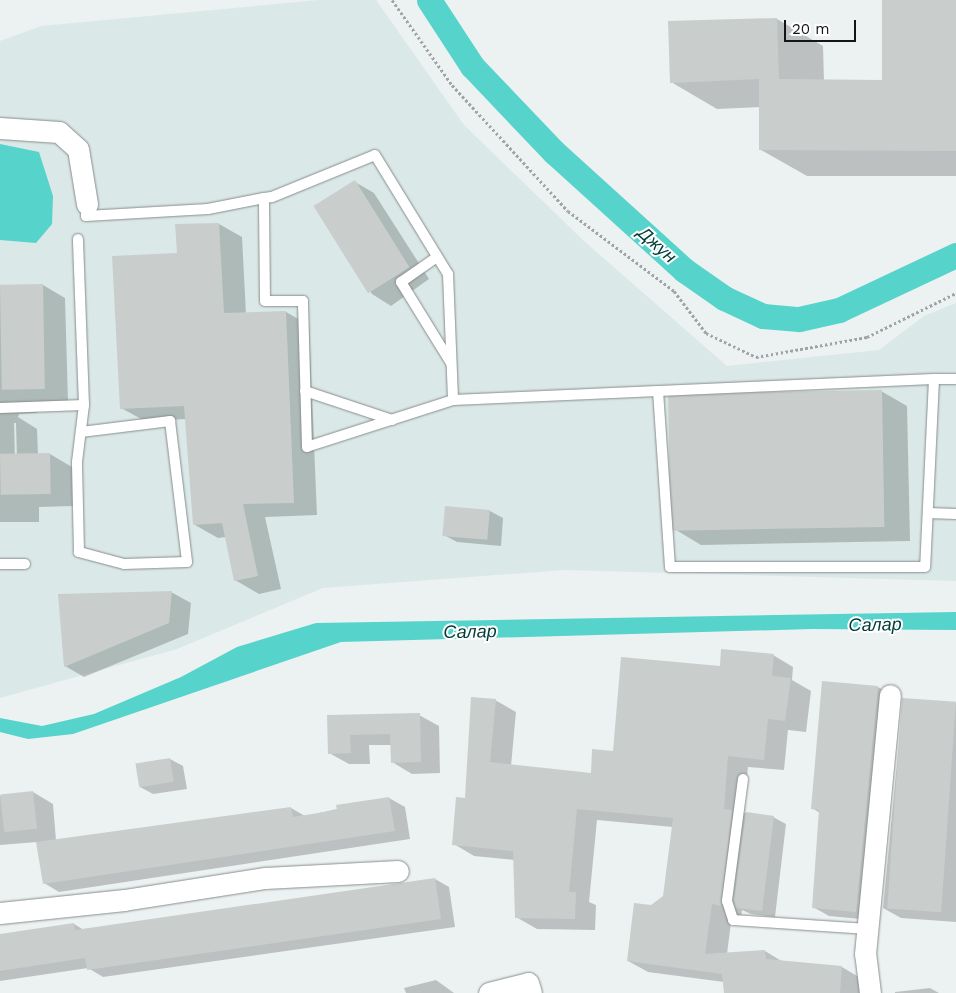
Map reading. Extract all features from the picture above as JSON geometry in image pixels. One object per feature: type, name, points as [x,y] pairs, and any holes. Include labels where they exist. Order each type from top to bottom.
[{"type":"street","points":[[0,128],[59,132],[78,149],[87,204]]},
{"type":"street","points":[[870,993],[865,954],[890,694]]},
{"type":"street","points":[[0,913],[124,900],[265,878],[398,871]]},
{"type":"street","points":[[489,993],[528,983],[531,993]]},
{"type":"lane","points":[[87,204],[86,216],[208,209],[264,198],[375,155],[448,274],[453,400]]},
{"type":"lane","points":[[264,198],[265,301],[303,301],[306,447],[453,400],[956,379]]},
{"type":"lane","points":[[78,239],[84,405],[76,462],[79,552],[124,564],[187,562],[170,421],[81,432]]},
{"type":"lane","points":[[437,257],[401,282],[452,364]]},
{"type":"lane","points":[[658,391],[670,567],[925,567],[934,379]]},
{"type":"lane","points":[[305,391],[392,420]]},
{"type":"lane","points":[[0,408],[84,405]]},
{"type":"lane","points":[[928,513],[956,514]]},
{"type":"lane","points":[[0,564],[25,564]]},
{"type":"lane","points":[[743,780],[728,901],[733,920],[868,929]]},
{"type":"path","points":[[392,0],[452,85],[568,211],[674,291],[706,333],[756,357],[867,337],[956,293]]},
{"type":"shaded area","points":[[319,0],[376,0],[464,125],[585,242],[727,366],[879,350],[924,316],[956,303],[956,581],[564,570],[323,588],[177,649],[0,698],[0,41],[41,26]]},
{"type":"water","points":[[0,144],[39,152],[53,196],[52,224],[36,243],[0,240]]},
{"type":"water","name":"Салар","points":[[956,612],[956,630],[812,629],[341,642],[73,734],[28,739],[0,732],[0,718],[42,726],[94,714],[181,677],[237,647],[316,623]]},
{"type":"building","points":[[882,0],[956,0],[956,151],[759,150],[759,79],[670,83],[668,21],[777,18],[779,79],[882,80]]},
{"type":"building","points":[[355,180],[410,267],[368,293],[313,206]]},
{"type":"building","points":[[219,223],[224,313],[286,311],[294,503],[243,504],[258,576],[234,581],[222,523],[193,525],[184,406],[120,409],[112,256],[177,253],[175,224]]},
{"type":"building","points":[[43,284],[45,389],[2,390],[0,285]]},
{"type":"building","points":[[882,390],[884,527],[670,531],[668,394]]},
{"type":"building","points":[[50,453],[51,494],[1,495],[0,454]]},
{"type":"building","points":[[445,506],[490,510],[487,540],[442,536]]},
{"type":"building","points":[[172,591],[169,623],[64,667],[58,594]]},
{"type":"building","points":[[721,649],[774,654],[772,676],[791,678],[785,721],[768,719],[764,760],[728,756],[724,809],[732,810],[721,906],[712,904],[705,954],[765,950],[766,959],[842,966],[840,993],[724,993],[722,974],[627,961],[634,903],[651,905],[663,896],[673,818],[577,809],[569,892],[576,892],[575,919],[515,918],[513,851],[452,845],[456,797],[465,798],[471,697],[496,699],[490,762],[591,773],[592,749],[613,751],[621,657],[720,666]]},
{"type":"building","points":[[822,681],[878,686],[856,912],[812,908],[819,810],[811,809]]},
{"type":"building","points":[[902,698],[956,702],[941,912],[887,908]]},
{"type":"building","points":[[420,713],[421,762],[391,763],[390,734],[350,735],[351,753],[328,754],[327,715]]},
{"type":"building","points":[[170,758],[174,782],[139,787],[135,763]]},
{"type":"building","points":[[33,791],[37,829],[4,832],[0,794]]},
{"type":"building","points":[[389,797],[395,831],[43,884],[36,842],[291,807],[293,817],[337,810],[336,805]]},
{"type":"building","points":[[746,812],[774,816],[762,911],[736,908],[734,900]]},
{"type":"building","points":[[435,878],[441,919],[87,970],[85,958],[0,971],[0,934],[74,923],[75,930]]},
{"type":"waterway","name":"Джун","points":[[429,0],[472,66],[554,152],[684,270],[724,298],[763,316],[799,319],[839,310],[956,255]]}]
